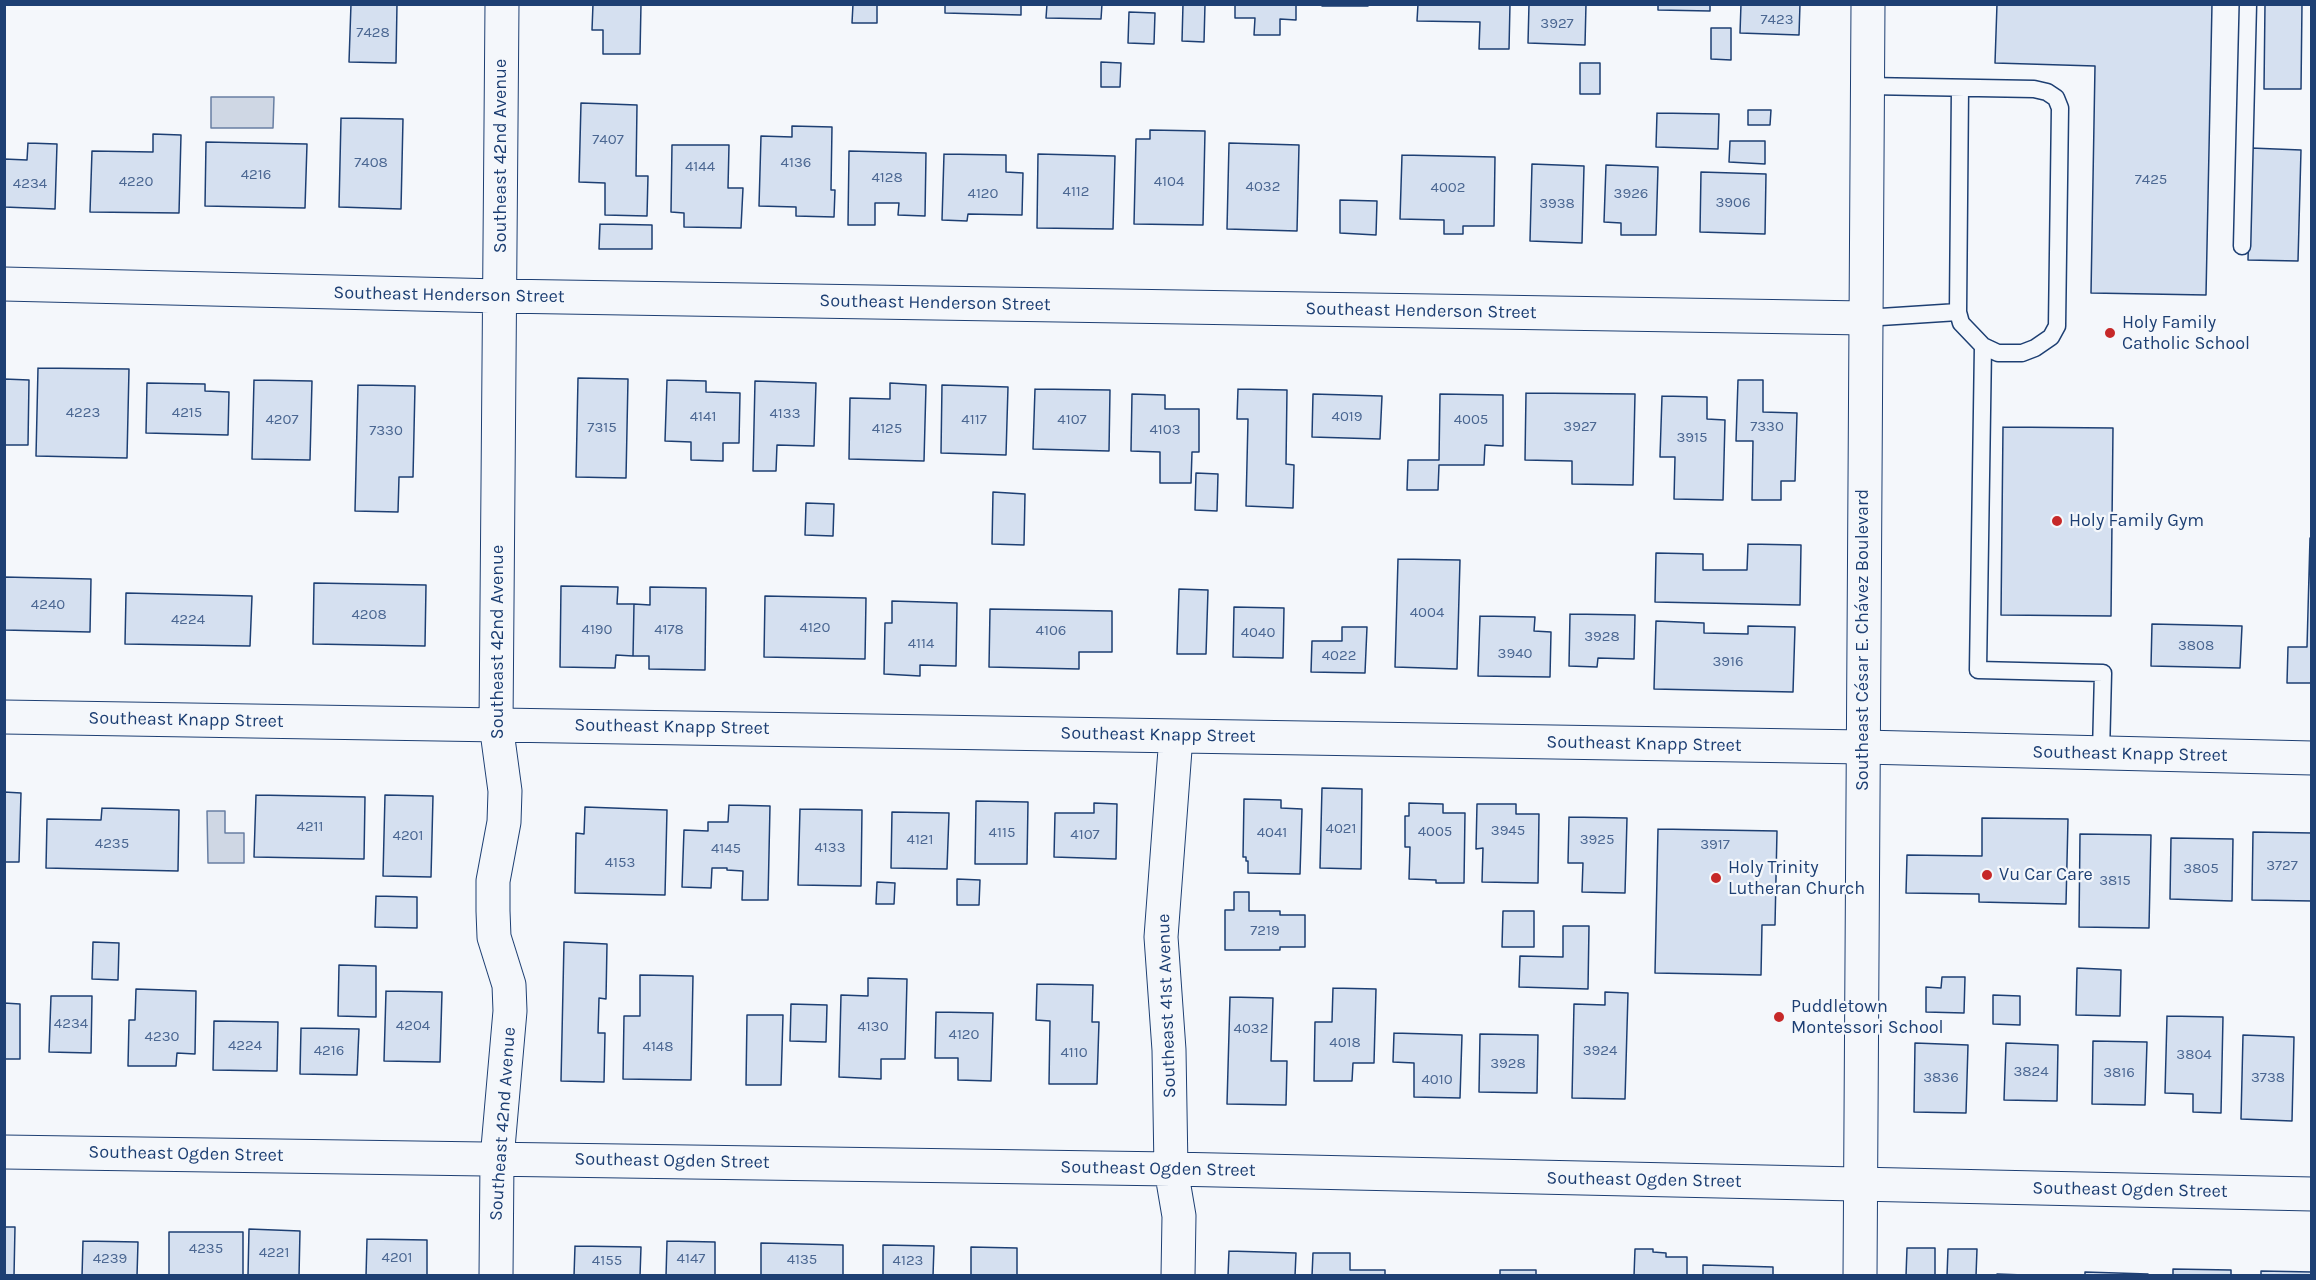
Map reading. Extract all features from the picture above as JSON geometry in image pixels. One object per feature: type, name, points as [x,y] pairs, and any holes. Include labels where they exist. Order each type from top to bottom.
[{"type":"street","name":"Southeast 42nd Avenue","points":[[496,1275],[497,1159],[510,1011],[508,985],[494,937],[493,911],[493,881],[505,812],[505,791],[496,724],[502,4]]},
{"type":"street","name":"Southeast César E. Chávez Boulevard","points":[[1860,1275],[1868,4]]},
{"type":"street","name":"Southeast Henderson Street","points":[[4,284],[500,296],[1865,318]]},
{"type":"street","name":"Southeast Knapp Street","points":[[4,717],[1863,747],[2312,758]]},
{"type":"street","name":"Southeast 41st Avenue","points":[[1176,735],[1161,937],[1169,1050],[1171,1169],[1179,1216],[1179,1275]]},
{"type":"street","name":"Southeast Ogden Street","points":[[4,1152],[1171,1169],[2312,1194]]},
{"type":"lane","points":[[2242,246],[2248,4]]},
{"type":"lane","points":[[1868,86],[2034,89],[2047,92],[2056,98],[2060,108],[2057,326],[2050,337],[2035,348],[2022,353],[1998,353],[1983,346],[1961,323],[1958,312],[1960,88]]},
{"type":"lane","points":[[1865,318],[1958,312]]},
{"type":"lane","points":[[1983,346],[1978,670],[2103,672],[2101,753]]},
{"type":"shaded area","points":[[211,97],[274,97],[273,128],[211,128]]},
{"type":"shaded area","points":[[207,811],[225,811],[225,833],[244,833],[244,863],[208,863]]},
{"type":"building","points":[[351,4],[397,4],[396,63],[349,62]]},
{"type":"building","points":[[593,4],[641,4],[640,54],[603,54],[603,30],[592,30]]},
{"type":"building","points":[[853,4],[877,4],[877,23],[852,23]]},
{"type":"building","points":[[945,4],[1021,4],[1021,15],[945,13]]},
{"type":"building","points":[[1047,4],[1102,4],[1101,19],[1046,18]]},
{"type":"building","points":[[1183,4],[1205,4],[1204,42],[1182,41]]},
{"type":"building","points":[[1235,4],[1296,4],[1296,20],[1280,19],[1280,35],[1254,35],[1255,18],[1235,18]]},
{"type":"building","points":[[1322,4],[1368,4],[1368,6],[1322,6]]},
{"type":"building","points":[[1418,4],[1510,4],[1509,49],[1479,49],[1480,22],[1417,21]]},
{"type":"building","points":[[1529,4],[1586,4],[1585,45],[1528,43]]},
{"type":"building","points":[[1658,4],[1710,4],[1710,11],[1658,10]]},
{"type":"building","points":[[1741,4],[1800,4],[1799,35],[1740,33]]},
{"type":"building","name":"Holy Family Catholic School","points":[[1997,4],[2212,4],[2206,295],[2091,293],[2095,66],[1995,63]]},
{"type":"building","points":[[2265,4],[2302,4],[2301,89],[2264,89]]},
{"type":"building","points":[[1129,12],[1155,13],[1154,44],[1128,43]]},
{"type":"building","points":[[1711,28],[1731,28],[1731,60],[1711,59]]},
{"type":"building","points":[[1101,62],[1121,63],[1120,87],[1101,87]]},
{"type":"building","points":[[1580,63],[1600,63],[1600,94],[1580,94]]},
{"type":"building","points":[[581,103],[637,105],[636,176],[648,176],[647,216],[605,215],[605,183],[579,182]]},
{"type":"building","points":[[1748,110],[1771,110],[1770,125],[1748,125]]},
{"type":"building","points":[[1657,113],[1719,114],[1718,149],[1656,147]]},
{"type":"building","points":[[341,118],[403,119],[401,209],[339,207]]},
{"type":"building","points":[[792,126],[832,127],[831,190],[835,190],[834,217],[796,216],[796,207],[759,206],[761,136],[792,137]]},
{"type":"building","points":[[1150,130],[1205,131],[1203,225],[1134,224],[1136,139],[1150,139]]},
{"type":"building","points":[[153,134],[181,135],[179,213],[90,212],[92,151],[153,152]]},
{"type":"building","points":[[1730,141],[1765,141],[1765,164],[1729,162]]},
{"type":"building","points":[[206,142],[307,144],[305,208],[205,206]]},
{"type":"building","points":[[28,143],[57,144],[55,209],[4,207],[4,159],[27,160]]},
{"type":"building","points":[[1229,143],[1299,145],[1297,231],[1227,229]]},
{"type":"building","points":[[672,145],[729,145],[728,188],[743,188],[741,228],[684,227],[684,213],[671,212]]},
{"type":"building","points":[[2251,148],[2301,150],[2298,261],[2248,260]]},
{"type":"building","points":[[849,151],[926,153],[925,216],[898,215],[899,203],[875,203],[875,225],[848,225]]},
{"type":"building","points":[[944,154],[1006,155],[1006,172],[1023,173],[1022,215],[968,214],[967,221],[942,220]]},
{"type":"building","points":[[1038,154],[1115,156],[1113,229],[1037,228]]},
{"type":"building","points":[[1402,155],[1495,157],[1494,226],[1463,226],[1463,234],[1444,234],[1444,220],[1400,219]]},
{"type":"building","points":[[1532,164],[1584,166],[1582,243],[1530,241]]},
{"type":"building","points":[[1606,165],[1658,167],[1656,235],[1621,235],[1621,223],[1604,222]]},
{"type":"building","points":[[1701,172],[1766,174],[1765,234],[1700,232]]},
{"type":"building","points":[[1340,200],[1377,201],[1376,235],[1340,233]]},
{"type":"building","points":[[600,224],[652,225],[652,249],[599,249]]},
{"type":"building","points":[[38,368],[129,369],[127,458],[36,456]]},
{"type":"building","points":[[578,378],[628,379],[626,478],[576,477]]},
{"type":"building","points":[[4,379],[29,380],[28,445],[4,445]]},
{"type":"building","points":[[254,380],[312,381],[310,460],[252,459]]},
{"type":"building","points":[[667,380],[706,381],[706,392],[740,393],[739,443],[723,443],[723,461],[691,460],[691,442],[665,441]]},
{"type":"building","points":[[1738,380],[1763,380],[1763,412],[1797,413],[1795,481],[1781,481],[1781,500],[1752,500],[1753,441],[1736,441]]},
{"type":"building","points":[[755,381],[816,383],[814,446],[777,445],[776,471],[753,471]]},
{"type":"building","points":[[147,383],[205,384],[205,391],[229,392],[228,435],[146,433]]},
{"type":"building","points":[[890,383],[926,385],[924,461],[849,459],[850,398],[890,399]]},
{"type":"building","points":[[358,385],[415,386],[413,477],[399,477],[398,512],[355,511]]},
{"type":"building","points":[[942,385],[1008,387],[1006,455],[941,453]]},
{"type":"building","points":[[1035,389],[1110,390],[1109,451],[1033,449]]},
{"type":"building","points":[[1238,389],[1287,390],[1286,464],[1294,465],[1293,508],[1246,506],[1248,419],[1237,419]]},
{"type":"building","points":[[1526,393],[1635,394],[1633,485],[1572,484],[1572,461],[1525,460]]},
{"type":"building","points":[[1132,394],[1165,395],[1165,409],[1199,409],[1199,452],[1192,452],[1191,483],[1160,483],[1160,452],[1131,451]]},
{"type":"building","points":[[1313,394],[1382,396],[1380,439],[1312,437]]},
{"type":"building","points":[[1440,394],[1503,395],[1503,446],[1485,445],[1484,465],[1439,465],[1438,490],[1407,490],[1408,460],[1439,460]]},
{"type":"building","points":[[1662,396],[1707,397],[1707,419],[1725,420],[1723,500],[1674,499],[1675,457],[1660,457]]},
{"type":"building","name":"Holy Family Gym","points":[[2003,427],[2113,428],[2111,616],[2001,615]]},
{"type":"building","points":[[1196,473],[1218,474],[1217,511],[1195,510]]},
{"type":"building","points":[[993,492],[1025,494],[1024,545],[992,544]]},
{"type":"building","points":[[806,503],[834,504],[833,536],[805,535]]},
{"type":"building","points":[[2310,538],[2312,683],[2287,683],[2288,647],[2307,647]]},
{"type":"building","points":[[1748,544],[1801,545],[1800,605],[1655,602],[1656,553],[1703,554],[1703,570],[1747,570]]},
{"type":"building","points":[[1398,559],[1460,560],[1457,669],[1395,667]]},
{"type":"building","points":[[4,577],[91,579],[90,632],[4,630]]},
{"type":"building","points":[[314,583],[426,585],[425,646],[313,644]]},
{"type":"building","points":[[561,586],[618,587],[617,604],[634,604],[633,656],[616,655],[615,668],[560,667]]},
{"type":"building","points":[[650,587],[706,588],[705,670],[649,669],[649,656],[633,656],[634,604],[650,605]]},
{"type":"building","points":[[1179,589],[1208,590],[1206,654],[1177,654]]},
{"type":"building","points":[[126,593],[252,596],[250,646],[125,644]]},
{"type":"building","points":[[765,596],[866,598],[865,659],[764,657]]},
{"type":"building","points":[[892,601],[957,603],[956,666],[920,665],[920,676],[884,674],[885,623],[892,623]]},
{"type":"building","points":[[1234,607],[1284,608],[1283,658],[1233,657]]},
{"type":"building","points":[[990,609],[1112,611],[1112,652],[1079,652],[1079,669],[989,667]]},
{"type":"building","points":[[1570,614],[1635,615],[1634,659],[1598,658],[1597,667],[1569,666]]},
{"type":"building","points":[[1480,616],[1535,617],[1534,631],[1551,632],[1550,677],[1478,676]]},
{"type":"building","points":[[1656,621],[1704,623],[1704,633],[1748,634],[1748,626],[1795,627],[1793,692],[1654,689]]},
{"type":"building","points":[[2152,624],[2242,626],[2240,668],[2151,666]]},
{"type":"building","points":[[1342,627],[1367,627],[1365,673],[1311,672],[1312,641],[1342,641]]},
{"type":"building","points":[[1322,788],[1362,789],[1361,869],[1320,868]]},
{"type":"building","points":[[4,792],[21,793],[19,862],[4,862]]},
{"type":"building","points":[[256,795],[365,797],[364,859],[254,857]]},
{"type":"building","points":[[385,795],[433,796],[431,877],[383,876]]},
{"type":"building","points":[[1244,799],[1281,800],[1281,808],[1302,809],[1300,874],[1248,873],[1248,861],[1246,857],[1243,857]]},
{"type":"building","points":[[976,801],[1028,802],[1027,864],[975,864]]},
{"type":"building","points":[[1094,803],[1117,804],[1116,859],[1054,857],[1055,813],[1094,813]]},
{"type":"building","points":[[1409,803],[1443,804],[1443,813],[1465,813],[1464,883],[1436,883],[1436,880],[1409,879],[1410,847],[1405,847],[1405,816],[1409,816]]},
{"type":"building","points":[[1477,804],[1516,804],[1516,814],[1539,814],[1538,883],[1482,882],[1483,848],[1476,849]]},
{"type":"building","points":[[729,805],[770,806],[768,900],[742,900],[743,871],[727,870],[727,868],[712,868],[711,888],[682,887],[684,830],[708,831],[708,822],[728,822]]},
{"type":"building","points":[[585,807],[667,810],[665,895],[575,893],[576,833],[584,834]]},
{"type":"building","points":[[102,808],[179,810],[178,871],[46,868],[47,819],[101,820]]},
{"type":"building","points":[[800,809],[862,810],[861,886],[798,885]]},
{"type":"building","points":[[892,812],[949,813],[947,869],[891,868]]},
{"type":"building","points":[[1569,817],[1627,818],[1625,893],[1582,892],[1583,863],[1568,863]]},
{"type":"building","name":"Vu Car Care","points":[[1982,818],[2068,819],[2066,904],[1979,902],[1979,894],[1906,893],[1907,855],[1982,856]]},
{"type":"building","name":"Holy Trinity Lutheran Church","points":[[1658,829],[1777,831],[1775,925],[1762,925],[1761,975],[1655,973]]},
{"type":"building","points":[[2253,832],[2312,833],[2312,901],[2252,900]]},
{"type":"building","points":[[2080,834],[2151,835],[2149,928],[2079,927]]},
{"type":"building","points":[[2171,838],[2233,839],[2232,901],[2170,899]]},
{"type":"building","points":[[957,879],[980,880],[979,905],[957,905]]},
{"type":"building","points":[[877,882],[895,883],[894,904],[876,904]]},
{"type":"building","points":[[1234,892],[1249,892],[1249,911],[1280,911],[1280,915],[1305,915],[1305,947],[1280,947],[1280,950],[1225,950],[1225,910],[1234,910]]},
{"type":"building","points":[[376,896],[417,897],[417,928],[375,927]]},
{"type":"building","points":[[1503,911],[1534,911],[1534,947],[1502,947]]},
{"type":"building","points":[[1563,926],[1589,926],[1588,989],[1519,987],[1520,956],[1563,957]]},
{"type":"building","points":[[93,942],[119,943],[118,980],[92,979]]},
{"type":"building","points":[[564,942],[607,944],[606,999],[599,998],[598,1033],[605,1033],[604,1082],[561,1081]]},
{"type":"building","points":[[339,965],[376,966],[376,1017],[338,1016]]},
{"type":"building","points":[[2077,968],[2121,970],[2120,1016],[2076,1015]]},
{"type":"building","points":[[640,975],[693,976],[691,1080],[623,1079],[624,1016],[640,1016]]},
{"type":"building","points":[[1942,977],[1965,977],[1964,1013],[1926,1012],[1926,987],[1941,988]]},
{"type":"building","points":[[868,978],[907,979],[905,1059],[881,1059],[881,1079],[839,1077],[841,995],[868,996]]},
{"type":"building","points":[[1037,984],[1093,985],[1092,1022],[1099,1022],[1097,1084],[1049,1084],[1050,1021],[1036,1020]]},
{"type":"building","points":[[1333,988],[1376,989],[1374,1063],[1353,1063],[1352,1081],[1314,1081],[1315,1022],[1332,1022]]},
{"type":"building","points":[[136,989],[196,991],[195,1054],[177,1053],[176,1066],[128,1066],[129,1020],[135,1020]]},
{"type":"building","points":[[386,991],[442,992],[440,1062],[384,1061]]},
{"type":"building","points":[[1605,992],[1628,993],[1625,1099],[1572,1098],[1574,1004],[1605,1005]]},
{"type":"building","points":[[1993,995],[2020,996],[2020,1025],[1993,1024]]},
{"type":"building","points":[[51,996],[92,996],[91,1053],[49,1052]]},
{"type":"building","points":[[1230,997],[1273,998],[1271,1061],[1287,1061],[1286,1105],[1227,1104]]},
{"type":"building","points":[[4,1003],[20,1004],[20,1059],[4,1059]]},
{"type":"building","points":[[791,1004],[827,1005],[826,1042],[790,1041]]},
{"type":"building","points":[[936,1012],[993,1013],[991,1081],[958,1080],[958,1058],[935,1058]]},
{"type":"building","points":[[747,1015],[783,1015],[781,1085],[746,1085]]},
{"type":"building","points":[[2167,1016],[2223,1017],[2221,1113],[2193,1112],[2193,1094],[2165,1093]]},
{"type":"building","points":[[214,1021],[278,1022],[277,1071],[213,1070]]},
{"type":"building","points":[[301,1028],[359,1029],[357,1075],[300,1074]]},
{"type":"building","points":[[1394,1033],[1462,1035],[1460,1098],[1414,1097],[1414,1063],[1393,1062]]},
{"type":"building","points":[[1480,1034],[1538,1035],[1537,1093],[1479,1092]]},
{"type":"building","points":[[2243,1035],[2294,1037],[2292,1121],[2241,1119]]},
{"type":"building","points":[[2093,1041],[2147,1042],[2145,1105],[2092,1104]]},
{"type":"building","points":[[1915,1043],[1968,1045],[1966,1113],[1914,1112]]},
{"type":"building","points":[[2006,1043],[2058,1045],[2057,1101],[2004,1100]]},
{"type":"building","points":[[4,1227],[15,1227],[14,1276],[4,1276]]},
{"type":"building","points":[[249,1229],[300,1231],[299,1276],[248,1276]]},
{"type":"building","points":[[169,1232],[243,1232],[243,1276],[169,1276]]},
{"type":"building","points":[[367,1239],[427,1240],[427,1276],[366,1276]]},
{"type":"building","points":[[83,1241],[138,1242],[137,1276],[82,1276]]},
{"type":"building","points":[[667,1241],[715,1242],[715,1276],[666,1276]]},
{"type":"building","points":[[761,1243],[843,1245],[843,1276],[761,1276]]},
{"type":"building","points":[[883,1245],[934,1246],[933,1276],[883,1276]]},
{"type":"building","points":[[575,1246],[641,1247],[640,1276],[574,1276]]},
{"type":"building","points":[[971,1247],[1017,1248],[1017,1276],[971,1276]]},
{"type":"building","points":[[1907,1248],[1935,1248],[1935,1276],[1906,1276]]},
{"type":"building","points":[[1635,1249],[1653,1249],[1653,1252],[1666,1253],[1666,1257],[1687,1257],[1687,1276],[1634,1276]]},
{"type":"building","points":[[1948,1249],[1977,1249],[1976,1276],[1947,1276]]},
{"type":"building","points":[[1229,1251],[1296,1253],[1295,1276],[1228,1276]]},
{"type":"building","points":[[1313,1253],[1350,1253],[1350,1270],[1385,1270],[1385,1276],[1312,1276]]},
{"type":"building","points":[[1703,1265],[1773,1267],[1773,1276],[1703,1276]]},
{"type":"building","points":[[2173,1269],[2231,1270],[2231,1276],[2173,1276]]},
{"type":"building","points":[[1500,1270],[1536,1270],[1536,1275],[1557,1276],[1471,1276],[1500,1275]]},
{"type":"building","points":[[2261,1271],[2312,1272],[2312,1276],[2261,1276]]},
{"type":"building","points":[[2085,1272],[2148,1274],[2148,1276],[2085,1276]]},
{"type":"building","points":[[1997,1274],[2051,1276],[1997,1276]]},
{"type":"place","name":"Holy Family Catholic School","points":[[2110,333]]},
{"type":"place","name":"Holy Family Gym","points":[[2057,521]]},
{"type":"place","name":"Vu Car Care","points":[[1987,875]]},
{"type":"place","name":"Holy Trinity Lutheran Church","points":[[1716,878]]},
{"type":"place","name":"Puddletown Montessori School","points":[[1779,1017]]}]
